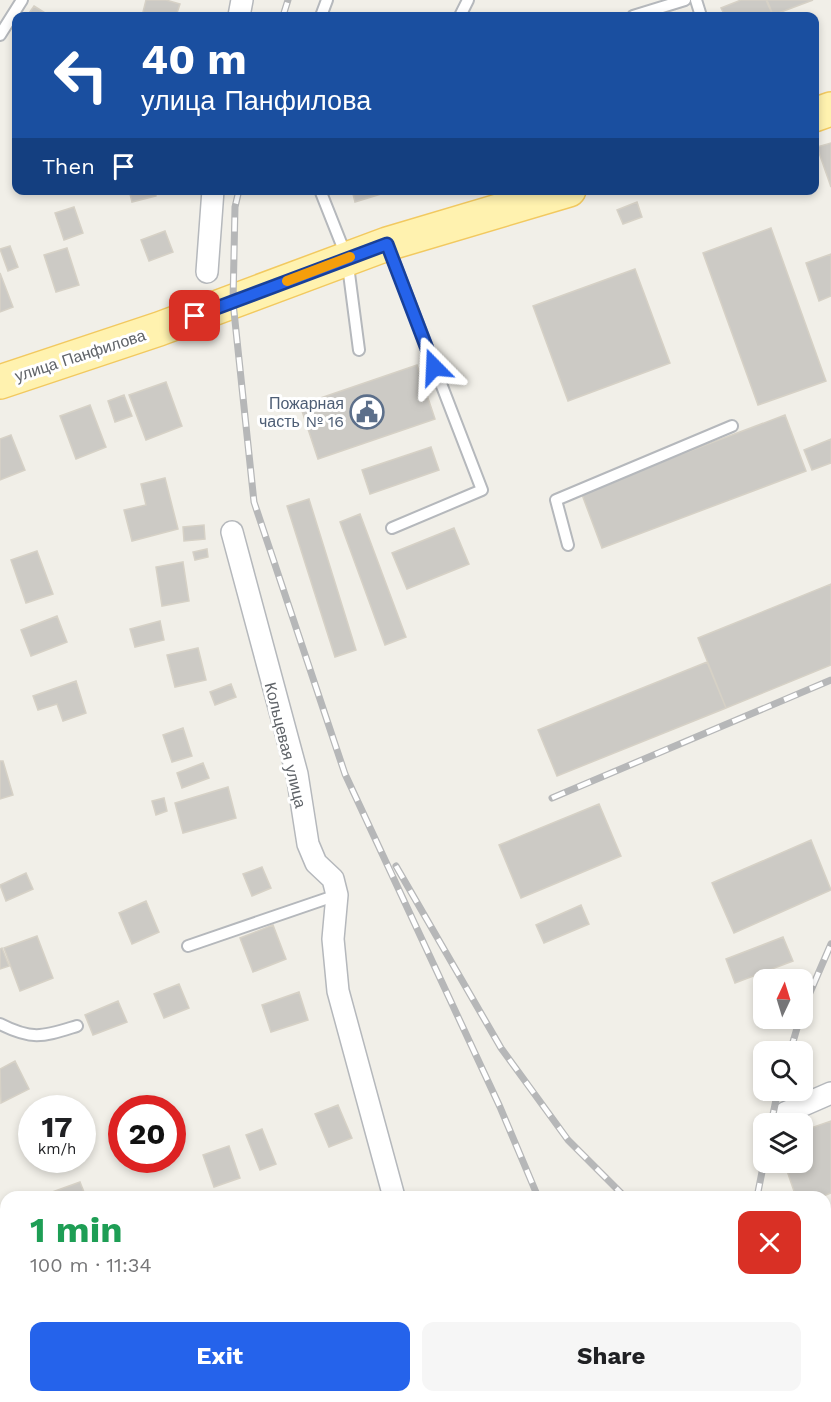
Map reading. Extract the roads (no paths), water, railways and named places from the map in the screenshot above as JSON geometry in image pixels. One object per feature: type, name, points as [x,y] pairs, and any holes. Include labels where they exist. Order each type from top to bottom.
[{"type":"main road","name":"улица Панфилова","points":[[0,382],[159,329],[387,244],[552,195]]},
{"type":"street","points":[[207,272],[213,195]]},
{"type":"street","name":"Кольцевая улица","points":[[232,532],[297,774],[308,844],[316,863],[333,879],[337,895]]},
{"type":"street","points":[[337,895],[333,939],[338,991],[392,1191]]},
{"type":"street","points":[[784,1113],[831,1093]]},
{"type":"lane","points":[[646,12],[685,0]]},
{"type":"lane","points":[[0,35],[12,16]]},
{"type":"lane","points":[[322,195],[347,258],[359,350]]},
{"type":"lane","points":[[387,244],[482,490],[392,528]]},
{"type":"lane","points":[[568,545],[556,500],[732,426]]},
{"type":"lane","points":[[188,946],[337,895]]},
{"type":"lane","points":[[0,1024],[30,1037],[41,1037],[77,1026]]},
{"type":"railway","points":[[284,12],[288,0]]},
{"type":"railway","points":[[238,195],[235,207],[233,302],[254,502],[345,774],[500,1107],[535,1191]]},
{"type":"railway","points":[[552,798],[831,680]]},
{"type":"railway","points":[[396,866],[501,1048],[568,1140],[619,1191]]},
{"type":"railway","points":[[813,986],[831,944]]},
{"type":"railway","points":[[793,1041],[797,1029]]},
{"type":"railway","points":[[773,1113],[776,1101]]},
{"type":"railway","points":[[758,1191],[762,1173]]},
{"type":"place","name":"Пожарная часть № 16","points":[[367,412]]}]
